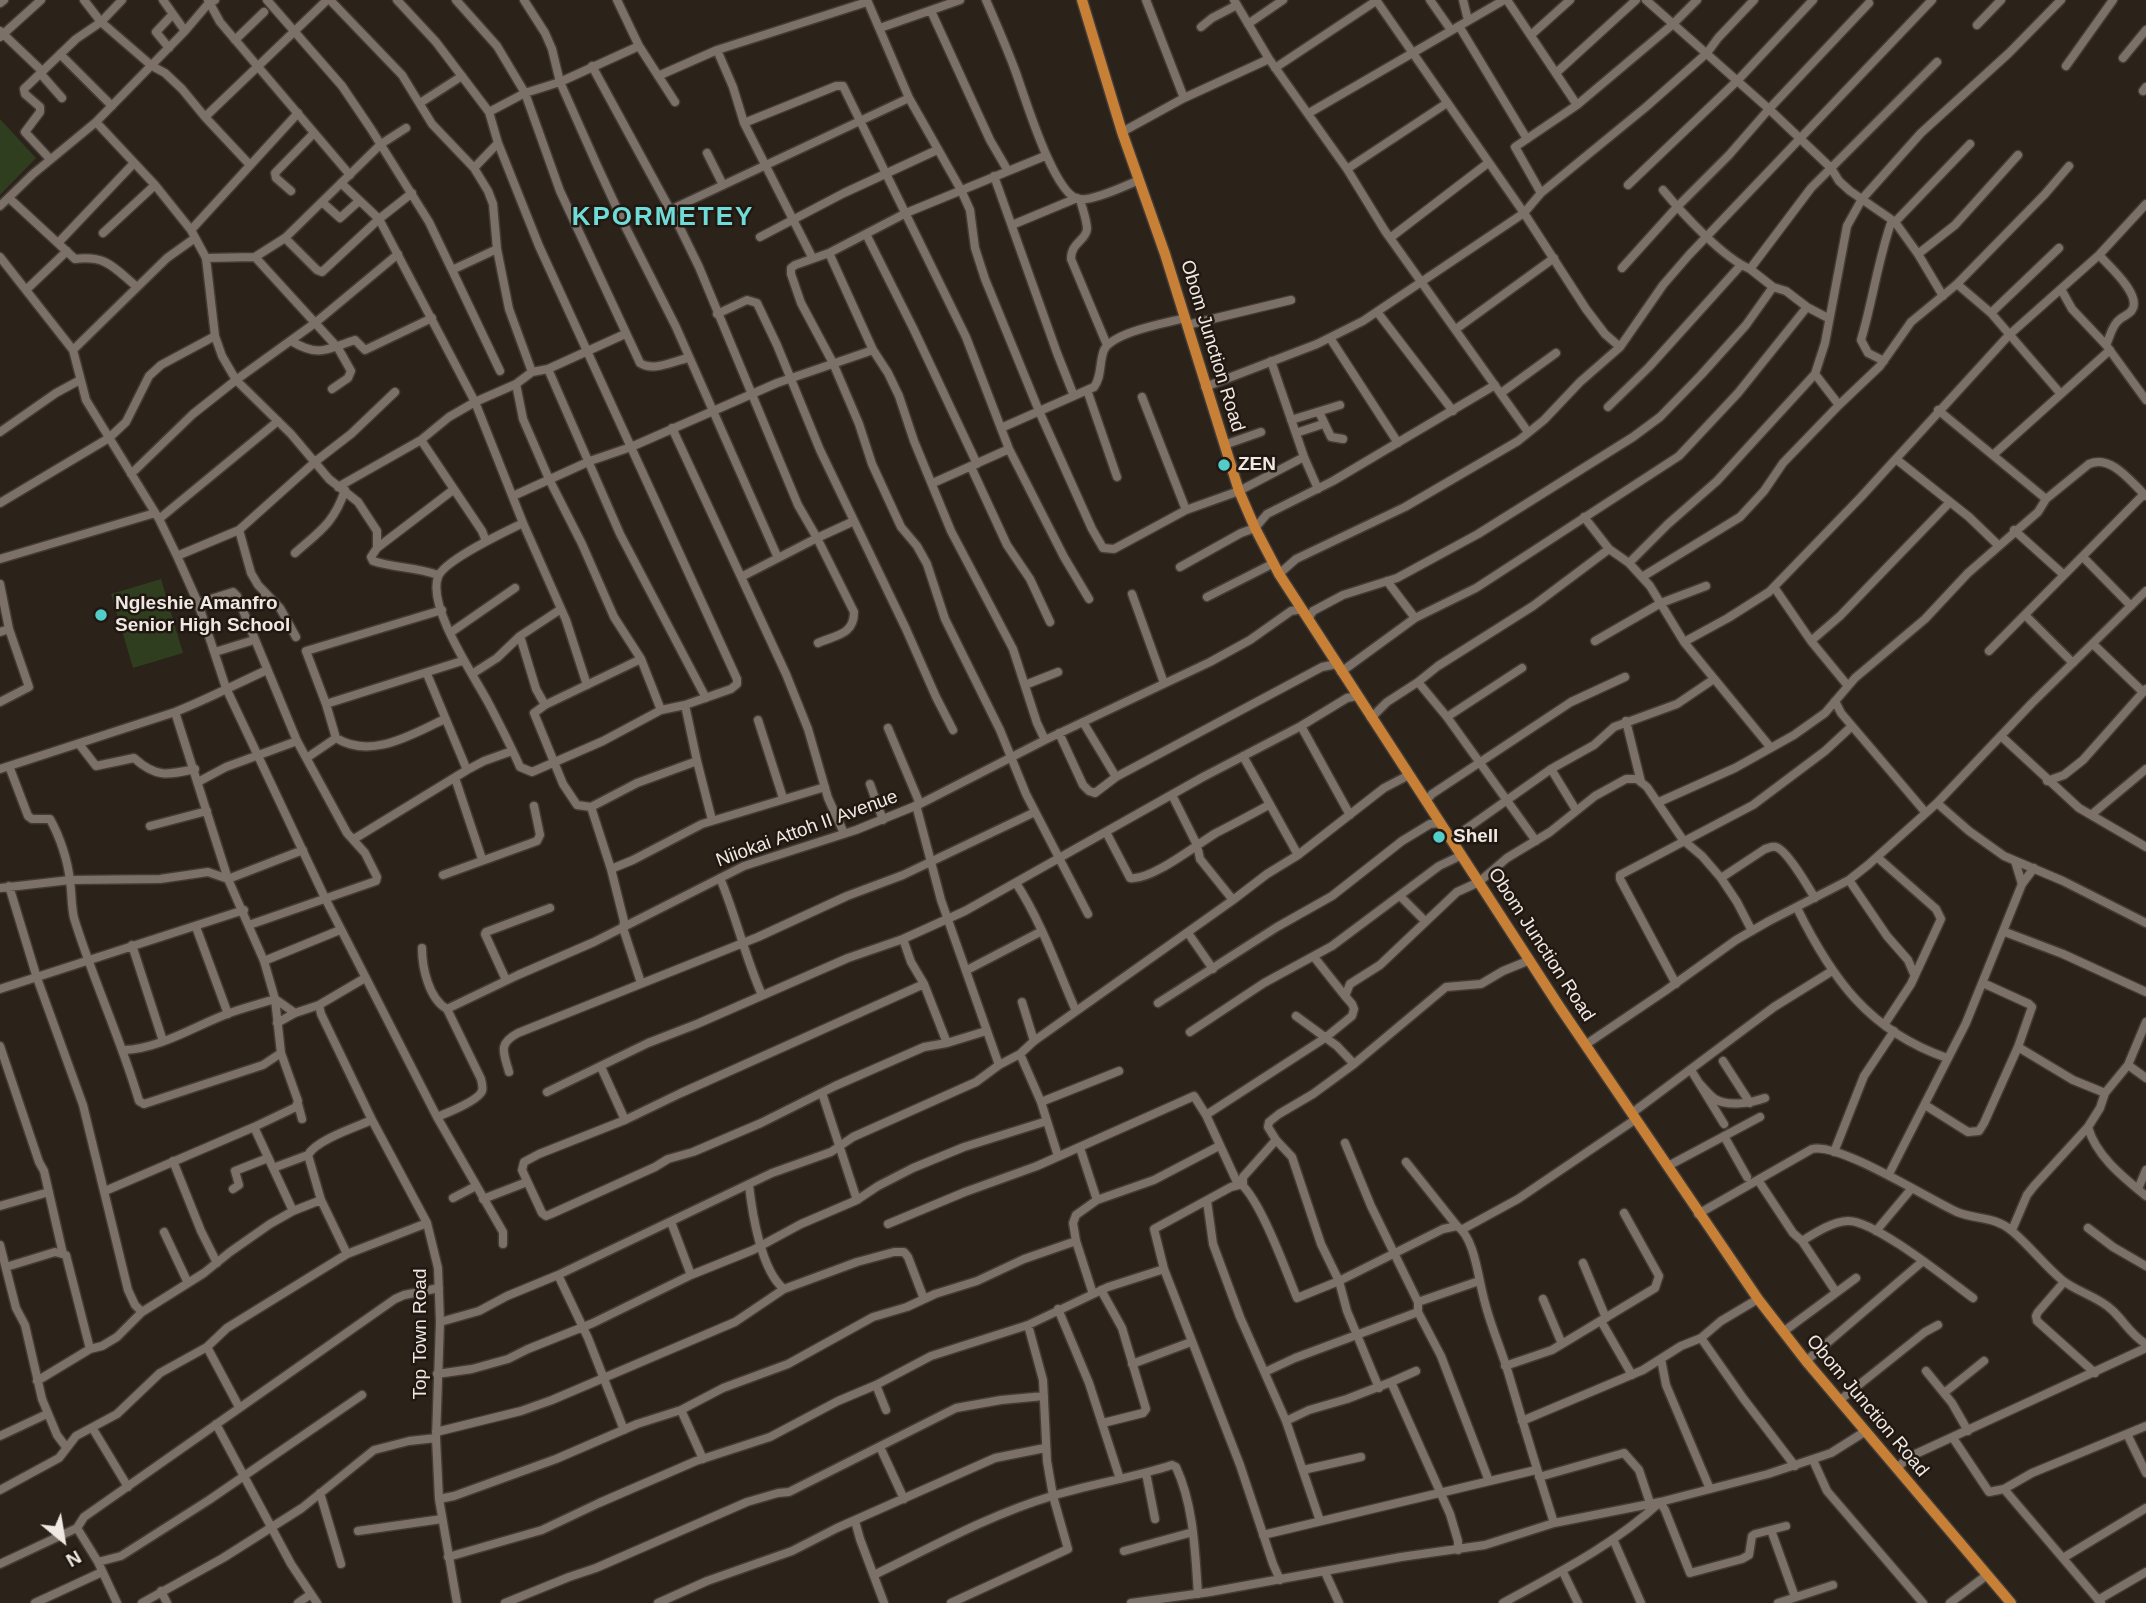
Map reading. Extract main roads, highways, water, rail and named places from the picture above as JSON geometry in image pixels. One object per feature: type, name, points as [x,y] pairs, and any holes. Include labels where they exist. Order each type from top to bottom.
[{"type":"main road","name":"Obom Junction Road","points":[[1082,0],[1122,132],[1239,491],[1279,574],[1587,1048],[1758,1299],[1806,1362],[2011,1603]]},
{"type":"place","name":"ZEN","points":[[1224,465]]},
{"type":"place","name":"Ngleshie Amanfro Senior High School","points":[[101,615]]},
{"type":"place","name":"Shell","points":[[1439,837]]},
{"type":"district","name":"KPORMETEY","points":[[663,218]]}]
